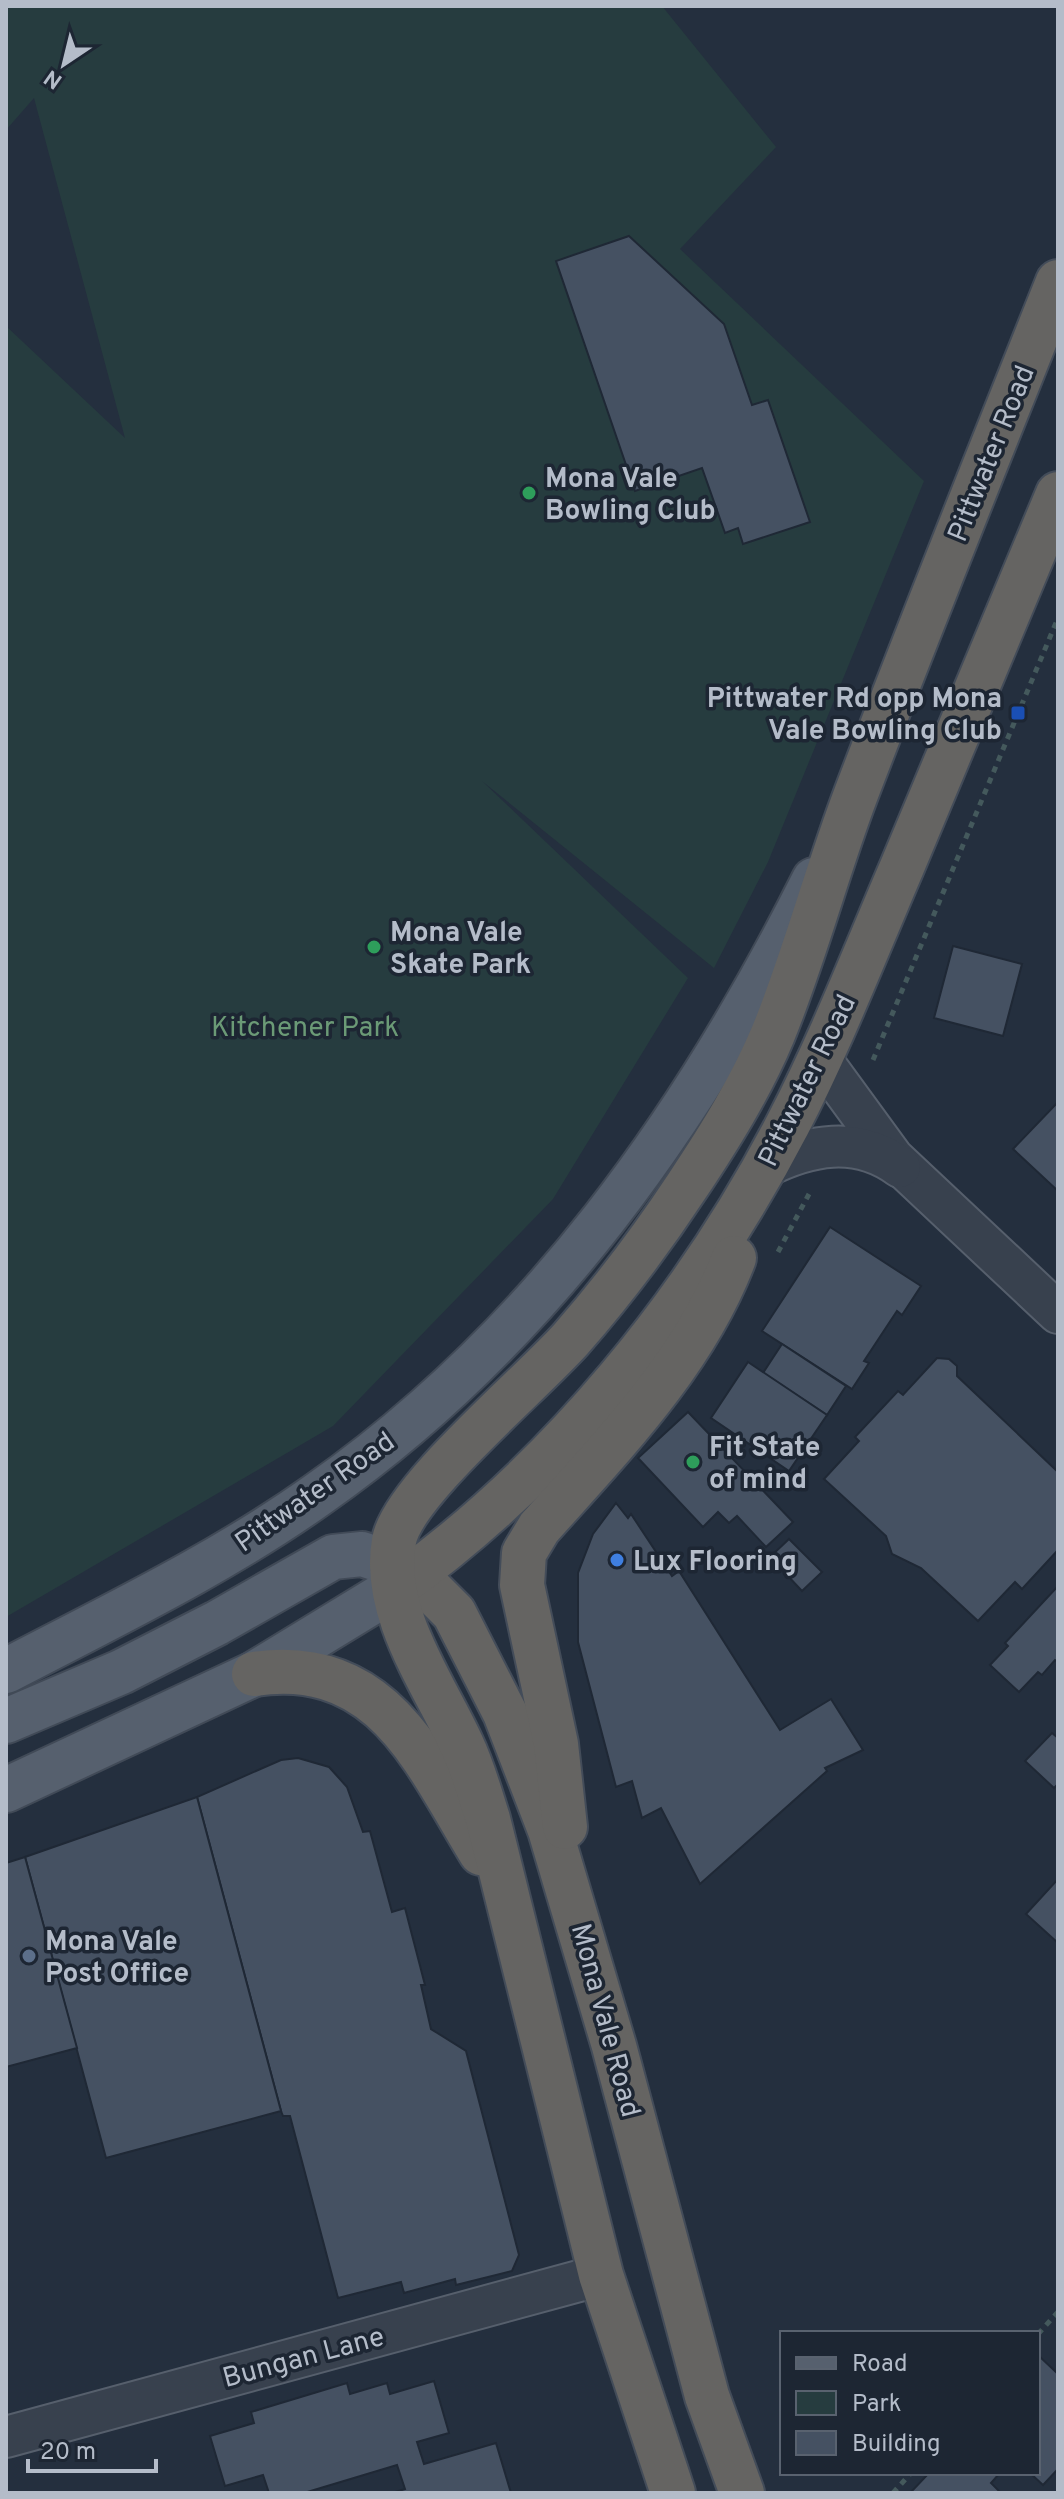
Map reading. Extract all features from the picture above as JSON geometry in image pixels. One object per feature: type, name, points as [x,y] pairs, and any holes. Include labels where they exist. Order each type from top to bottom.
[{"type":"highway","name":"Pittwater Road","points":[[1058,282],[852,804],[795,977],[750,1083],[688,1185],[615,1286],[537,1376],[450,1461],[406,1512],[393,1541],[400,1576],[509,1491],[597,1403],[679,1301],[762,1171],[820,1058],[1058,494]]},
{"type":"highway","points":[[572,1896],[556,1744],[524,1602],[521,1572],[524,1553],[539,1528],[625,1431],[694,1338],[726,1279],[762,1171]]},
{"type":"highway","points":[[400,1576],[413,1644],[465,1749],[488,1819],[601,2275],[673,2493]]},
{"type":"highway","name":"Mona Vale Road","points":[[400,1576],[445,1602],[473,1647],[505,1713],[572,1896],[707,2396],[742,2493]]},
{"type":"highway","points":[[254,1674],[288,1670],[321,1674],[352,1687],[383,1709],[431,1772],[505,1891]]},
{"type":"main road","name":"Pittwater Road","points":[[6,1671],[167,1587],[318,1495],[398,1434],[510,1331],[595,1234],[694,1090],[775,953],[852,804]]},
{"type":"main road","name":"Pittwater Road","points":[[6,1721],[121,1672],[217,1623],[333,1557],[362,1554],[400,1576],[254,1674],[6,1790]]},
{"type":"street","points":[[820,1058],[854,1107],[906,1171],[1058,1313]]},
{"type":"street","points":[[762,1171],[807,1148],[840,1146],[886,1158],[906,1171]]},
{"type":"street","name":"Bungan Lane","points":[[6,2437],[601,2275]]},
{"type":"path","points":[[1040,2332],[1058,2312]]},
{"type":"path","points":[[893,2493],[909,2475]]},
{"type":"green space","name":"Kitchener Park","points":[[6,6],[662,6],[776,147],[680,249],[924,481],[768,862],[714,968],[482,781],[688,978],[553,1199],[333,1426],[6,1617],[6,326],[125,438],[34,98],[6,130]]},
{"type":"building","points":[[629,236],[724,324],[752,405],[768,400],[810,522],[743,544],[738,528],[725,533],[702,468],[635,491],[556,261]]},
{"type":"building","points":[[953,946],[1022,964],[1003,1036],[934,1018]]},
{"type":"building","points":[[1058,1102],[1058,1191],[1013,1149]]},
{"type":"building","points":[[830,1227],[921,1286],[902,1315],[897,1311],[864,1361],[869,1363],[852,1389],[762,1331]]},
{"type":"building","points":[[782,1344],[846,1386],[827,1415],[763,1373]]},
{"type":"building","points":[[937,1358],[949,1359],[957,1366],[957,1376],[1058,1472],[1058,1550],[1022,1589],[1015,1582],[978,1621],[921,1568],[892,1554],[886,1536],[824,1479],[859,1441],[855,1437],[898,1391],[903,1395]]},
{"type":"building","points":[[748,1362],[827,1415],[789,1471],[711,1418]]},
{"type":"building","points":[[688,1412],[793,1522],[766,1547],[737,1516],[729,1523],[718,1512],[703,1527],[638,1458]]},
{"type":"building","points":[[616,1503],[628,1518],[631,1514],[672,1576],[679,1571],[780,1730],[831,1699],[863,1750],[825,1768],[827,1771],[700,1884],[661,1808],[642,1818],[632,1781],[616,1787],[578,1642],[578,1573],[593,1534]]},
{"type":"building","points":[[789,1539],[822,1572],[802,1591],[770,1557]]},
{"type":"building","points":[[1058,1586],[1058,1662],[1055,1660],[1042,1675],[1038,1672],[1019,1692],[990,1665],[1008,1646],[1005,1643]]},
{"type":"building","points":[[1052,1733],[1058,1738],[1058,1784],[1054,1788],[1025,1761]]},
{"type":"building","points":[[298,1758],[329,1767],[347,1787],[363,1832],[370,1831],[392,1912],[405,1908],[425,1985],[421,1985],[431,2029],[466,2051],[519,2255],[512,2271],[456,2285],[455,2279],[404,2293],[401,2282],[338,2298],[290,2116],[283,2116],[281,2111],[197,1797],[281,1760]]},
{"type":"building","points":[[197,1797],[281,2111],[106,2158],[25,1857]]},
{"type":"building","name":"Mona Vale Post Office","points":[[25,1857],[77,2048],[6,2067],[6,1863]]},
{"type":"building","points":[[1058,1879],[1058,1943],[1026,1914]]},
{"type":"building","points":[[1040,2357],[1058,2374],[1058,2469],[1043,2485],[1032,2475],[1040,2475]]},
{"type":"building","points":[[434,2381],[449,2433],[417,2442],[424,2464],[496,2443],[511,2493],[392,2493],[405,2489],[397,2465],[304,2493],[269,2493],[263,2475],[225,2486],[210,2436],[254,2423],[251,2412],[347,2383],[350,2394],[387,2383],[390,2394]]},
{"type":"building","points":[[927,2475],[998,2475],[991,2483],[1001,2493],[910,2493]]},
{"type":"place","name":"Mona Vale Bowling Club","points":[[529,493]]},
{"type":"place","name":"Pittwater Rd opp Mona Vale Bowling Club","points":[[1018,713]]},
{"type":"place","name":"Mona Vale Skate Park","points":[[374,947]]},
{"type":"place","name":"Fit State of mind","points":[[693,1462]]},
{"type":"place","name":"Lux Flooring","points":[[617,1560]]},
{"type":"place","name":"Mona Vale Post Office","points":[[29,1956]]}]
